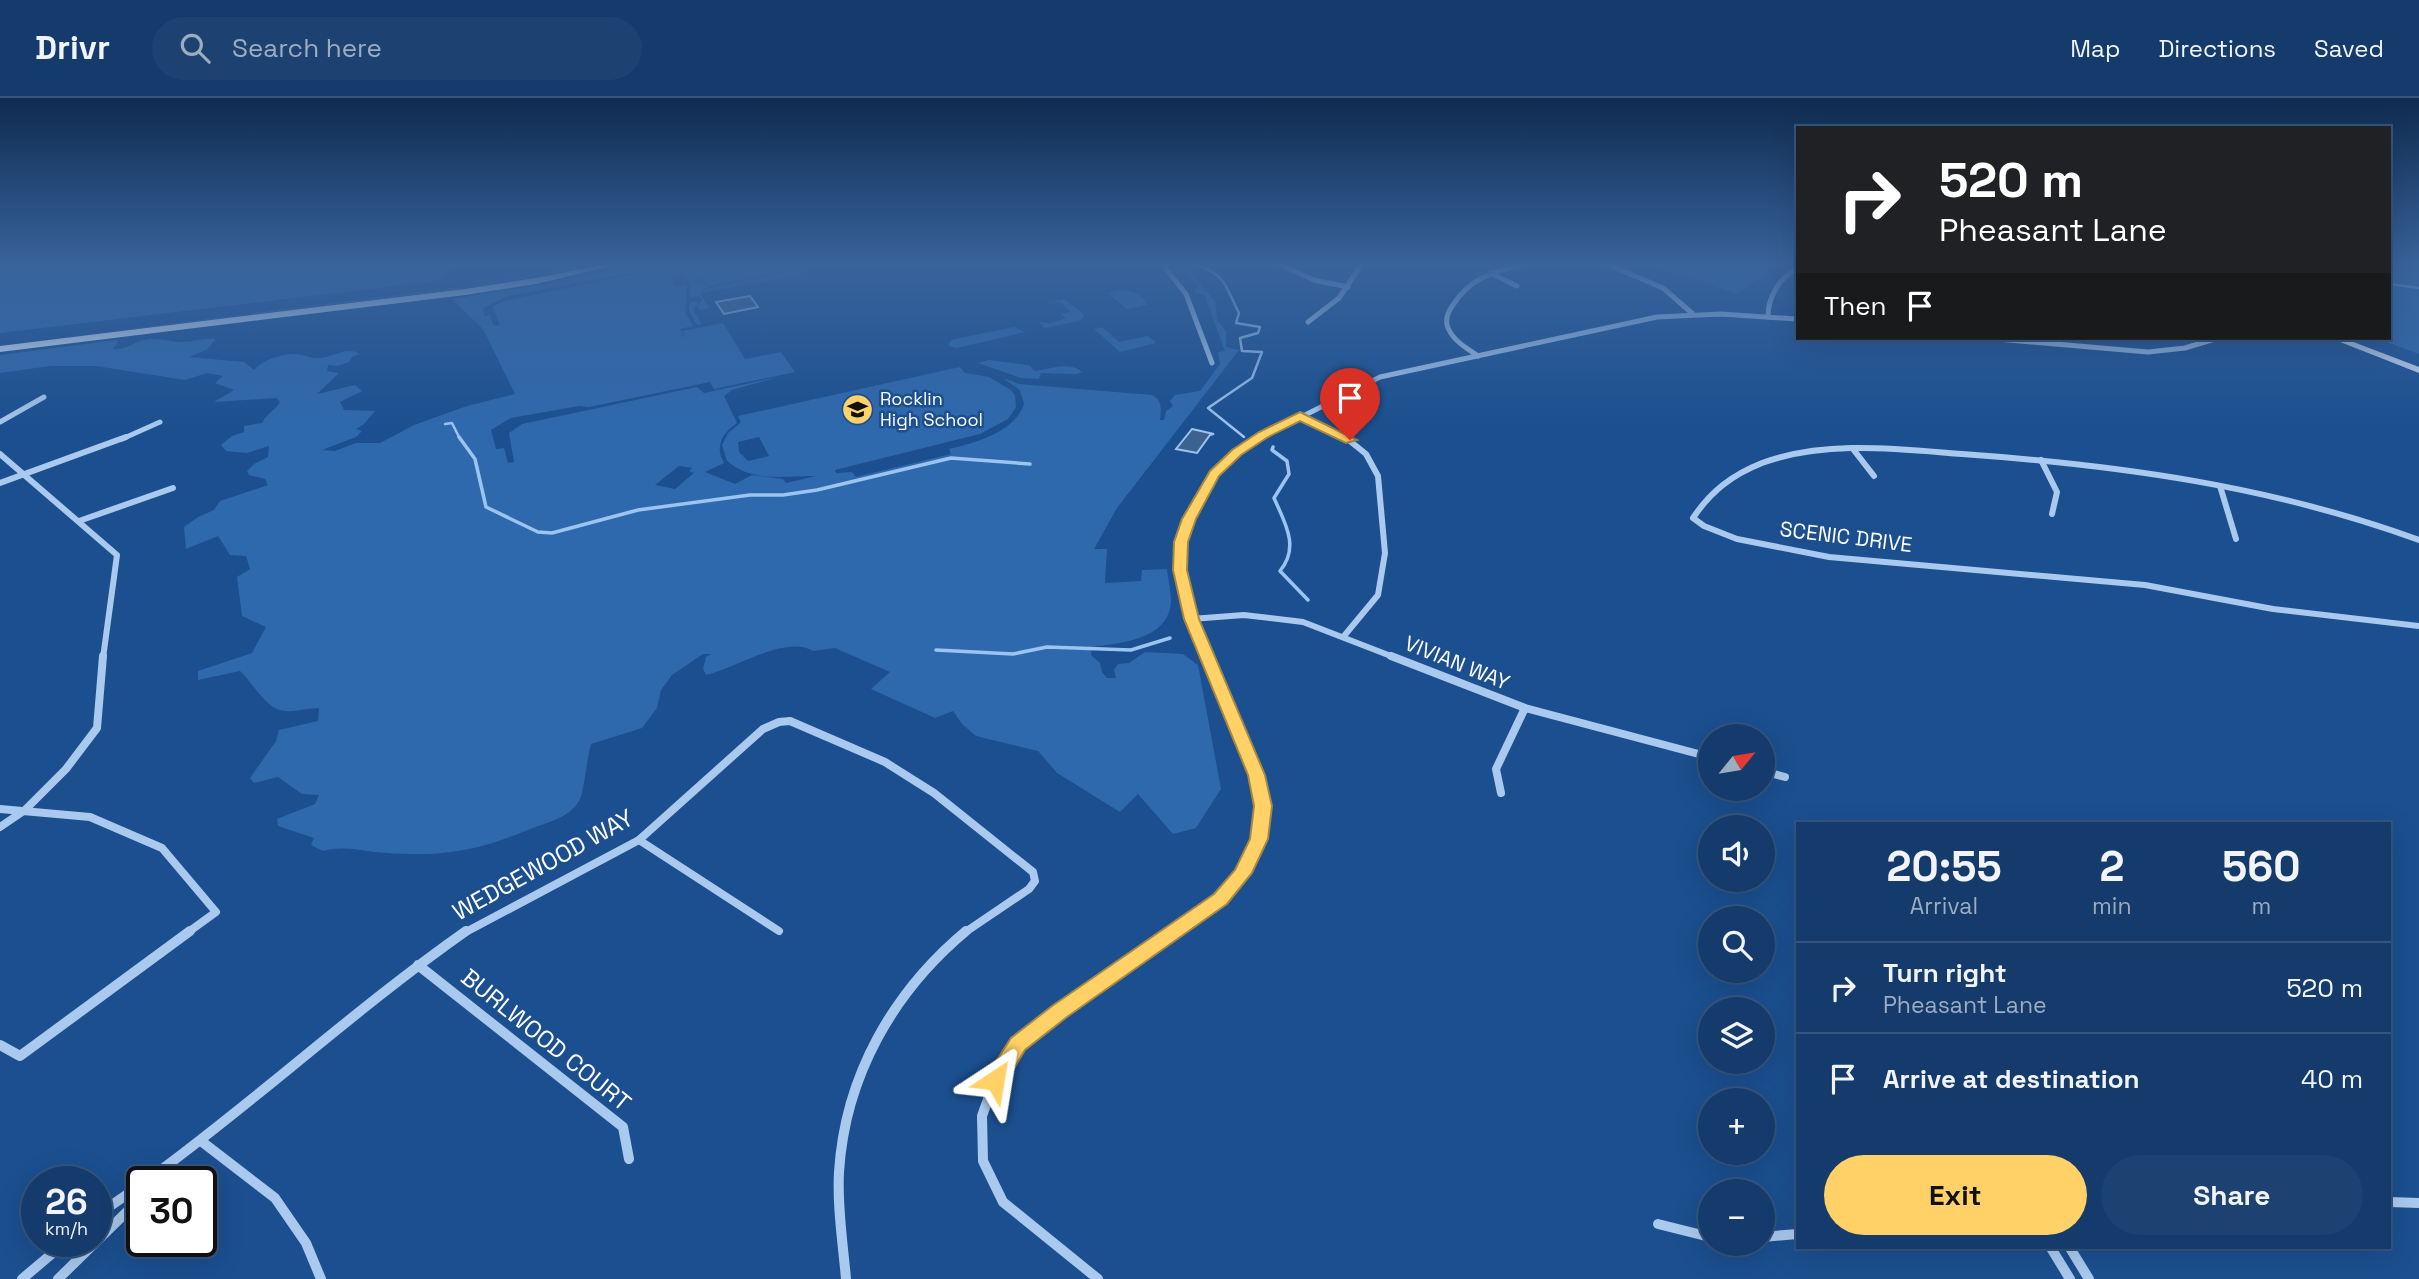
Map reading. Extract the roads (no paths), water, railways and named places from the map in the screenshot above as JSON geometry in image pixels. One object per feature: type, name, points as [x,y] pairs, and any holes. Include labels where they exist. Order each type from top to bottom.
[{"type":"main road","points":[[0,341],[170,320]]},
{"type":"main road","points":[[0,349],[236,320]]},
{"type":"main road","points":[[2340,340],[2419,370]]},
{"type":"main road","points":[[2363,340],[2419,361]]},
{"type":"street","points":[[1196,320],[1212,363]]},
{"type":"street","points":[[1308,322],[1312,320]]},
{"type":"street","points":[[1447,320],[1446,324],[1453,335],[1478,356]]},
{"type":"street","points":[[1093,1278],[1003,1202],[983,1161],[982,1116],[995,1080],[1018,1044],[1220,899],[1243,873],[1259,839],[1263,806],[1256,775],[1191,619],[1182,588],[1179,553],[1184,531],[1195,506],[1214,474],[1237,453],[1264,435],[1380,377],[1639,320]]},
{"type":"street","points":[[2009,340],[2148,352],[2185,348],[2211,340]]},
{"type":"street","points":[[0,422],[44,397]]},
{"type":"street","points":[[1300,416],[1350,440],[1373,463],[1378,476],[1384,574],[1378,595],[1370,608],[1343,636]]},
{"type":"street","points":[[0,483],[109,445],[160,422]]},
{"type":"street","points":[[1853,449],[1874,476]]},
{"type":"street","name":"SCENIC DRIVE","points":[[2419,540],[2318,505],[2220,486],[2124,469],[1912,450],[1853,449],[1794,456],[1738,474],[1720,486],[1693,518],[1707,530],[1829,557],[2144,584],[2273,609],[2419,626]]},
{"type":"street","points":[[0,454],[117,555],[104,642],[97,727],[66,769],[25,810],[0,827]]},
{"type":"street","points":[[2041,460],[2057,485],[2059,502],[2052,514]]},
{"type":"street","points":[[2220,486],[2236,539]]},
{"type":"street","points":[[79,521],[173,488]]},
{"type":"street","name":"VIVIAN WAY","points":[[1191,619],[1267,616],[1303,622],[1525,708],[1698,754]]},
{"type":"street","points":[[1501,793],[1496,769],[1525,708]]},
{"type":"street","name":"WEDGEWOOD WAY","points":[[169,1166],[418,965],[467,931],[639,840],[763,729],[784,721],[885,762],[934,793],[1033,872],[1035,881],[1030,889],[979,922],[921,973],[888,1018],[873,1046],[849,1105],[842,1137],[839,1174],[846,1279]]},
{"type":"street","points":[[1775,774],[1785,777]]},
{"type":"street","points":[[0,809],[90,817],[162,848],[216,912],[20,1056],[0,1045]]},
{"type":"street","points":[[639,840],[779,931]]},
{"type":"street","name":"BURLWOOD COURT","points":[[418,965],[623,1127],[629,1159]]},
{"type":"street","points":[[201,1142],[275,1198],[306,1243],[321,1279]]},
{"type":"street","points":[[2391,1202],[2419,1203]]},
{"type":"street","points":[[58,1279],[126,1213]]},
{"type":"street","points":[[112,1220],[117,1222]]},
{"type":"street","points":[[1658,1224],[1698,1234]]},
{"type":"street","points":[[1775,1236],[1796,1234]]},
{"type":"street","points":[[2053,1249],[2070,1279]]},
{"type":"street","points":[[2071,1249],[2089,1279]]},
{"type":"street","points":[[22,1279],[48,1257]]},
{"type":"waterway","points":[[1237,320],[1236,323],[1260,327],[1258,333],[1240,338],[1242,351],[1262,352],[1252,378],[1208,408],[1244,437]]},
{"type":"waterway","points":[[445,424],[452,423],[459,437]]},
{"type":"waterway","points":[[459,437],[475,459],[486,507],[538,532],[552,533],[638,510],[750,495],[783,495],[817,490],[951,458],[1030,464]]},
{"type":"waterway","points":[[1273,447],[1272,450],[1287,461],[1289,474],[1274,498],[1286,526],[1290,544],[1286,562],[1280,571],[1308,600]]},
{"type":"waterway","points":[[936,650],[1013,654],[1047,647],[1131,650],[1170,638]]},
{"type":"place","name":"Rocklin High School","points":[[857,409]]}]
